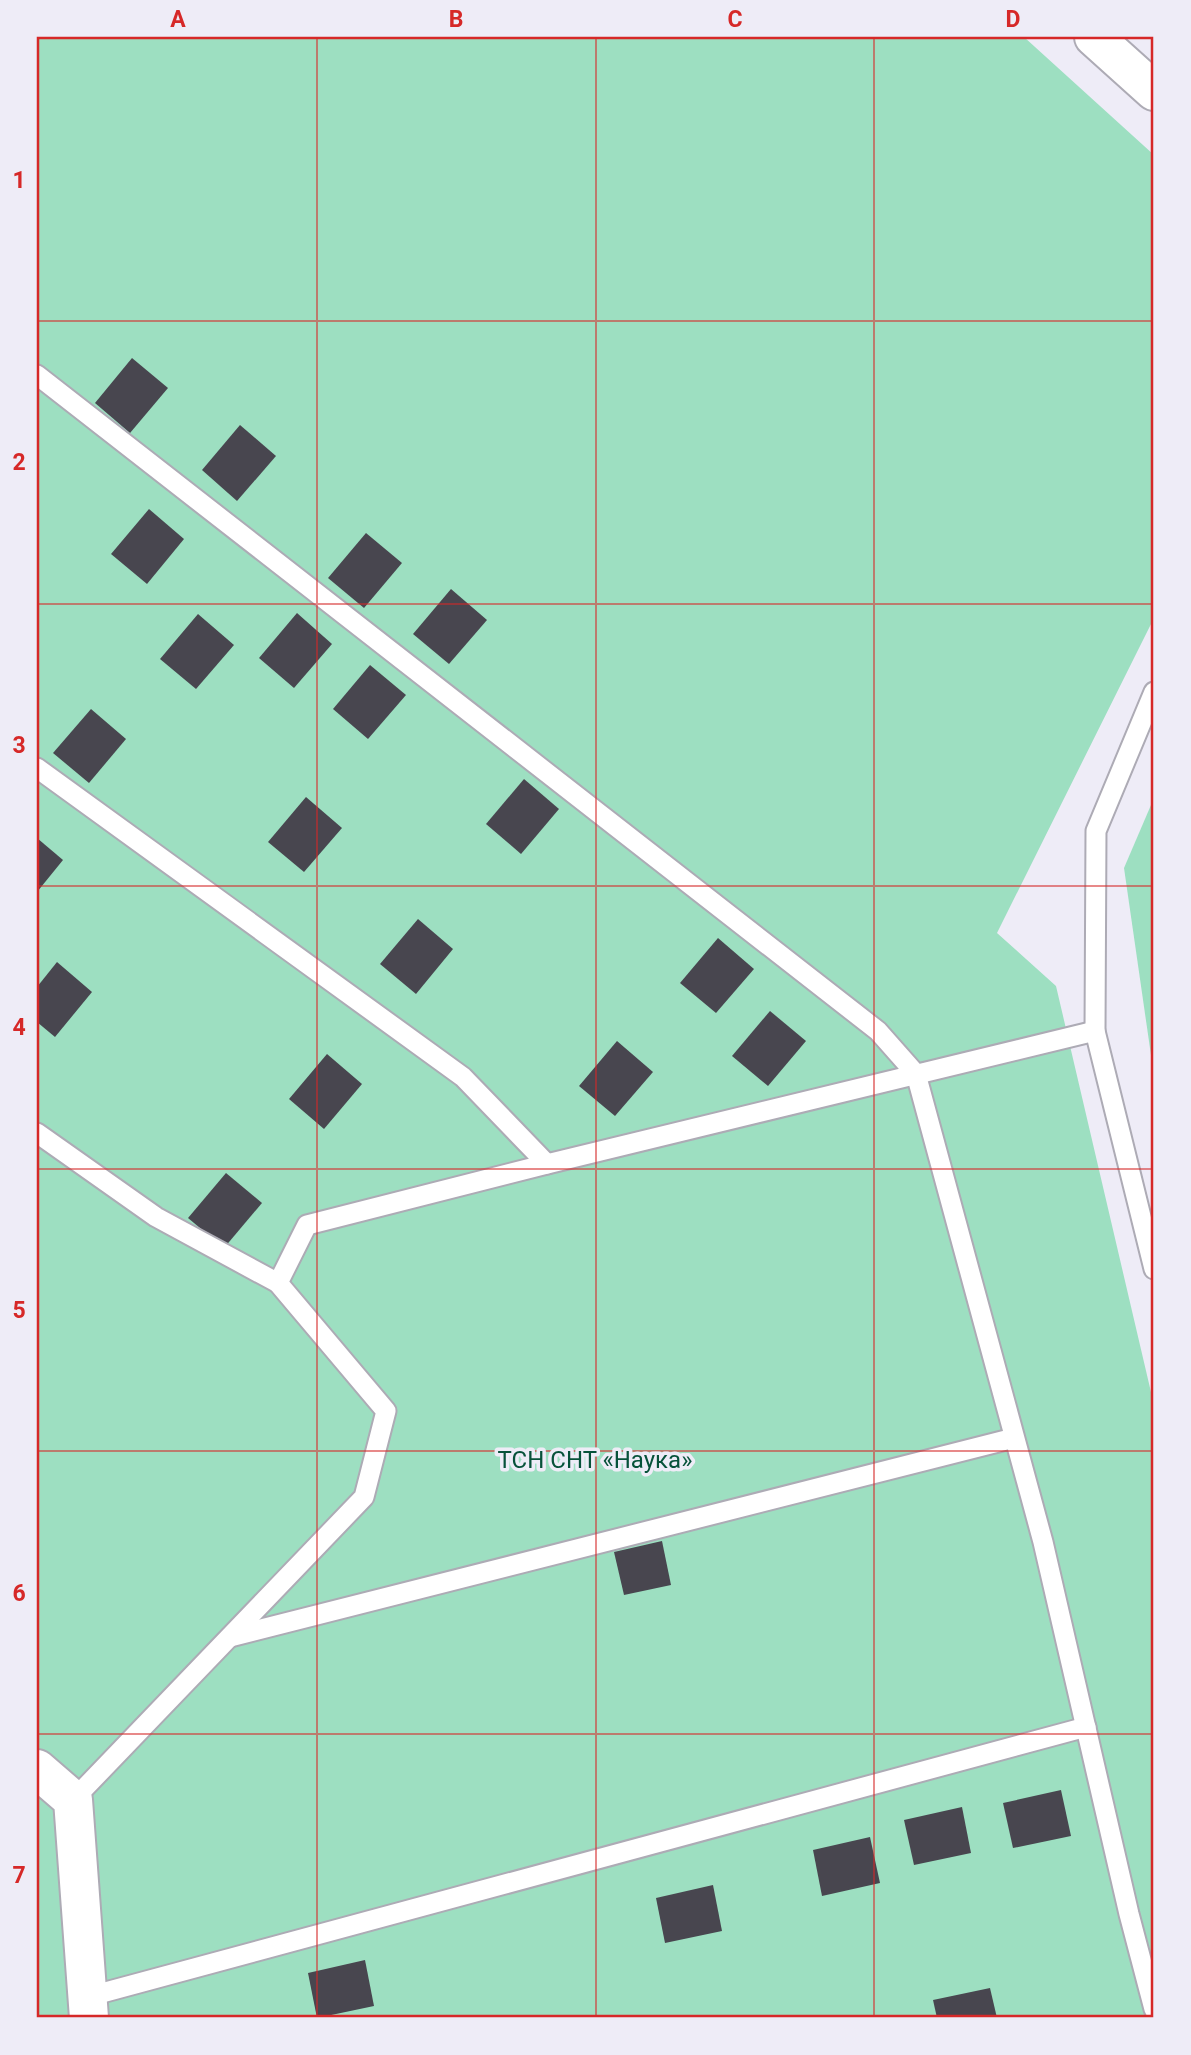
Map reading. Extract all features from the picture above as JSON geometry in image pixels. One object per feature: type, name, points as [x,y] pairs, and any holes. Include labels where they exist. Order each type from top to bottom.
[{"type":"street","points":[[1094,37],[1138,66]]},
{"type":"street","points":[[37,1769],[73,1800],[88,2008]]},
{"type":"lane","points":[[37,375],[878,1031],[916,1074],[1043,1542],[1154,2009]]},
{"type":"lane","points":[[1154,692],[1096,831],[1095,1031],[1154,1269]]},
{"type":"lane","points":[[37,768],[463,1077],[547,1164]]},
{"type":"lane","points":[[278,1283],[307,1225],[1095,1031]]},
{"type":"lane","points":[[37,1133],[156,1217],[278,1283],[386,1411],[364,1497],[73,1800]]},
{"type":"lane","points":[[230,1637],[1014,1438]]},
{"type":"lane","points":[[88,2008],[1086,1727]]},
{"type":"green space","name":"ТСН СНТ «Наука»","points":[[37,37],[1024,37],[1154,155],[1154,618],[997,933],[1056,986],[1154,1405],[1154,2018],[37,2018]]},
{"type":"green space","points":[[1154,798],[1154,1076],[1124,868]]},
{"type":"building","points":[[132,358],[168,388],[130,433],[95,403]]},
{"type":"building","points":[[240,425],[276,456],[237,501],[202,470]]},
{"type":"building","points":[[149,509],[184,539],[147,584],[111,554]]},
{"type":"building","points":[[366,533],[402,563],[364,608],[328,578]]},
{"type":"building","points":[[451,589],[487,620],[449,664],[413,634]]},
{"type":"building","points":[[297,613],[332,644],[294,688],[259,658]]},
{"type":"building","points":[[198,614],[234,645],[196,689],[160,659]]},
{"type":"building","points":[[370,665],[406,695],[368,739],[333,709]]},
{"type":"building","points":[[91,709],[126,739],[89,783],[53,753]]},
{"type":"building","points":[[524,779],[559,809],[521,854],[486,824]]},
{"type":"building","points":[[306,797],[342,828],[304,872],[268,842]]},
{"type":"building","points":[[37,838],[63,860],[37,892]]},
{"type":"building","points":[[418,919],[453,949],[416,994],[380,964]]},
{"type":"building","points":[[718,938],[754,969],[716,1013],[680,983]]},
{"type":"building","points":[[57,962],[92,992],[55,1037],[37,1022],[37,987]]},
{"type":"building","points":[[770,1011],[806,1041],[768,1086],[732,1056]]},
{"type":"building","points":[[617,1041],[653,1072],[615,1116],[579,1086]]},
{"type":"building","points":[[327,1054],[362,1084],[324,1129],[289,1099]]},
{"type":"building","points":[[226,1173],[262,1203],[224,1248],[188,1218]]},
{"type":"building","points":[[662,1541],[671,1585],[624,1595],[614,1552]]},
{"type":"building","points":[[1061,1790],[1071,1836],[1013,1848],[1003,1803]]},
{"type":"building","points":[[962,1807],[971,1853],[914,1865],[904,1820]]},
{"type":"building","points":[[870,1837],[880,1883],[822,1896],[813,1850]]},
{"type":"building","points":[[713,1885],[722,1931],[665,1943],[656,1898]]},
{"type":"building","points":[[365,1960],[374,2006],[317,2018],[308,1973]]},
{"type":"building","points":[[990,1988],[997,2018],[937,2018],[933,2000]]}]
